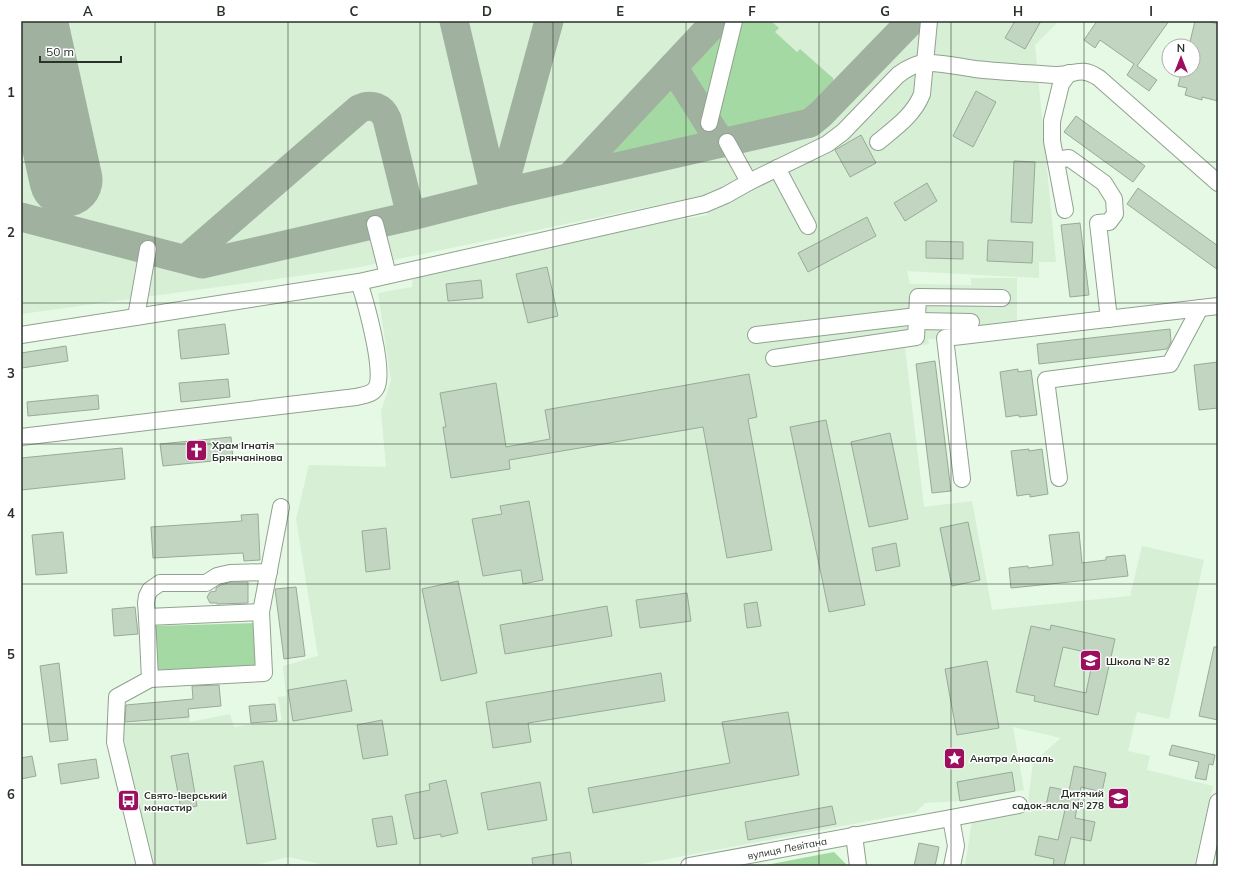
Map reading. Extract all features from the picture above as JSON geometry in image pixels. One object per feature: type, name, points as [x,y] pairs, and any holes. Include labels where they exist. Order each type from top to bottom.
[{"type":"street","points":[[709,123],[734,21]]},
{"type":"street","points":[[878,142],[909,116],[920,100],[926,63],[929,21]]},
{"type":"street","points":[[21,335],[359,282],[704,204],[726,195],[776,168],[827,144],[843,132],[898,75],[906,69],[926,63],[1016,73],[1058,75],[1085,71],[1092,73],[1218,183]]},
{"type":"street","points":[[1065,210],[1052,141],[1052,121],[1061,84],[1069,73]]},
{"type":"street","points":[[727,142],[749,182]]},
{"type":"street","points":[[1056,160],[1069,158],[1104,183],[1114,199],[1115,214],[1109,222],[1098,223],[1110,319]]},
{"type":"street","points":[[776,168],[808,226]]},
{"type":"street","points":[[375,224],[388,275]]},
{"type":"street","points":[[136,317],[148,249]]},
{"type":"street","points":[[21,437],[370,394],[376,388],[378,383],[378,364],[366,301],[359,282]]},
{"type":"street","points":[[774,358],[916,338],[918,297],[1002,298]]},
{"type":"street","points":[[945,338],[1218,306]]},
{"type":"street","points":[[1059,478],[1046,380],[1170,364],[1200,308]]},
{"type":"street","points":[[756,335],[917,318],[934,321],[972,322]]},
{"type":"street","points":[[934,321],[945,338],[962,478]]},
{"type":"street","points":[[145,866],[115,742],[117,697],[150,678],[264,673],[261,612],[281,508]]},
{"type":"street","points":[[150,678],[148,617],[146,603],[150,590],[160,583],[206,583],[217,576],[230,573],[269,572]]},
{"type":"street","points":[[148,617],[261,612]]},
{"type":"street","points":[[1204,866],[1218,802]]},
{"type":"street","name":"вулиця Левітана","points":[[689,866],[1019,805]]},
{"type":"street","points":[[951,818],[956,846],[952,866]]},
{"type":"street","points":[[854,835],[858,866]]},
{"type":"shaded area","points":[[21,21],[1059,21],[1035,45],[1056,262],[1039,262],[1039,278],[907,271],[910,284],[971,285],[971,278],[1017,278],[1017,323],[948,332],[936,339],[928,339],[929,344],[905,348],[924,507],[972,501],[992,610],[1130,596],[1142,546],[1204,560],[1169,719],[1137,712],[1128,751],[1150,756],[1147,770],[1213,786],[1194,866],[965,866],[972,821],[1027,811],[1033,762],[1061,738],[1013,727],[1024,790],[960,801],[925,803],[916,812],[631,866],[329,866],[289,857],[251,866],[150,866],[121,742],[122,724],[189,717],[190,722],[230,714],[234,727],[282,720],[278,697],[286,696],[283,666],[318,656],[296,519],[309,465],[386,467],[381,411],[391,381],[378,293],[412,287],[413,277],[666,222],[707,215],[705,195],[355,268],[21,314]]},
{"type":"green space","points":[[741,21],[771,21],[779,28],[775,32],[797,52],[800,49],[833,78],[835,87],[811,111],[800,117],[727,133],[716,115]]},
{"type":"green space","points":[[726,25],[708,106],[685,70]]},
{"type":"green space","points":[[673,83],[703,132],[702,136],[696,140],[605,160],[604,157]]},
{"type":"green space","points":[[256,623],[257,667],[155,670],[154,626]]},
{"type":"green space","points":[[834,852],[848,866],[761,866]]},
{"type":"building","points":[[1015,21],[1041,21],[1025,49],[1005,38]]},
{"type":"building","points":[[1097,21],[1169,21],[1137,66],[1157,80],[1149,91],[1127,75],[1134,64],[1100,40],[1095,48],[1084,40]]},
{"type":"building","points":[[1195,21],[1206,21],[1218,24],[1218,101],[1202,97],[1202,100],[1185,95],[1187,88],[1178,86],[1180,78],[1201,78],[1201,38],[1191,38]]},
{"type":"building","points":[[976,91],[996,102],[973,147],[953,136]]},
{"type":"building","points":[[1076,116],[1145,166],[1133,182],[1064,132]]},
{"type":"building","points":[[861,135],[876,163],[850,177],[835,150]]},
{"type":"building","points":[[1014,161],[1035,162],[1032,223],[1011,222]]},
{"type":"building","points":[[927,183],[937,201],[905,221],[894,203]]},
{"type":"building","points":[[1138,188],[1218,246],[1218,270],[1127,204]]},
{"type":"building","points":[[867,217],[876,236],[808,272],[798,253]]},
{"type":"building","points":[[1080,223],[1089,295],[1070,297],[1061,225]]},
{"type":"building","points":[[988,240],[1033,242],[1032,263],[987,261]]},
{"type":"building","points":[[926,241],[963,242],[963,259],[926,258]]},
{"type":"building","points":[[547,267],[558,316],[528,323],[516,274]]},
{"type":"building","points":[[481,280],[483,298],[448,301],[446,284]]},
{"type":"building","points":[[225,324],[229,354],[181,359],[178,330]]},
{"type":"building","points":[[1170,329],[1171,342],[1167,349],[1039,364],[1037,344]]},
{"type":"building","points":[[66,346],[68,361],[22,368],[21,353]]},
{"type":"building","points":[[935,361],[951,491],[932,493],[916,364]]},
{"type":"building","points":[[1218,362],[1218,408],[1199,410],[1194,365]]},
{"type":"building","points":[[1018,369],[1018,372],[1031,370],[1037,415],[1006,417],[1000,372]]},
{"type":"building","points":[[749,374],[757,417],[748,419],[772,550],[727,558],[703,427],[509,460],[510,469],[451,478],[443,427],[446,427],[440,393],[496,383],[506,447],[550,439],[545,410]]},
{"type":"building","points":[[228,379],[230,397],[181,402],[179,383]]},
{"type":"building","points":[[98,395],[99,409],[28,416],[27,402]]},
{"type":"building","points":[[826,420],[865,605],[829,612],[790,427]]},
{"type":"building","points":[[890,433],[908,519],[869,527],[851,442]]},
{"type":"building","name":"Храм Ігнатія Брянчанінова","points":[[231,437],[233,459],[163,466],[160,444]]},
{"type":"building","points":[[122,448],[125,479],[21,490],[21,458]]},
{"type":"building","points":[[1029,449],[1029,451],[1042,449],[1048,494],[1030,497],[1030,494],[1017,496],[1011,451]]},
{"type":"building","points":[[529,501],[543,580],[523,584],[521,570],[483,576],[472,519],[502,514],[500,506]]},
{"type":"building","points":[[258,514],[260,560],[244,561],[243,553],[153,558],[151,527],[242,521],[241,515]]},
{"type":"building","points":[[968,522],[980,580],[952,586],[940,528]]},
{"type":"building","points":[[386,528],[390,569],[366,572],[362,531]]},
{"type":"building","points":[[63,532],[67,573],[36,575],[32,535]]},
{"type":"building","points":[[1079,532],[1082,563],[1106,560],[1106,557],[1125,555],[1128,576],[1011,588],[1009,568],[1028,566],[1028,568],[1053,565],[1049,535]]},
{"type":"building","points":[[896,543],[900,566],[876,571],[872,548]]},
{"type":"building","points":[[458,581],[477,673],[441,681],[422,589]]},
{"type":"building","points":[[231,582],[248,582],[248,603],[210,603],[207,597],[210,592],[216,591],[216,588],[221,585]]},
{"type":"building","points":[[296,587],[305,656],[284,659],[275,589]]},
{"type":"building","points":[[687,593],[691,621],[640,628],[636,600]]},
{"type":"building","points":[[757,602],[761,626],[747,628],[744,604]]},
{"type":"building","points":[[607,606],[612,636],[505,654],[500,625]]},
{"type":"building","points":[[135,607],[138,634],[114,636],[112,609]]},
{"type":"building","points":[[1051,625],[1115,639],[1098,715],[1034,701],[1035,696],[1016,692],[1031,626],[1050,630]],"holes":[[[1063,647],[1094,654],[1086,693],[1054,686]]]},
{"type":"building","points":[[1214,647],[1218,647],[1218,720],[1199,716]]},
{"type":"building","points":[[987,661],[999,728],[957,735],[945,669]]},
{"type":"building","points":[[59,663],[68,740],[50,742],[40,666]]},
{"type":"building","points":[[661,673],[665,701],[528,723],[531,742],[493,748],[486,702]]},
{"type":"building","points":[[346,680],[352,711],[293,721],[288,690]]},
{"type":"building","points":[[219,685],[221,706],[188,709],[189,717],[125,722],[126,705],[193,699],[192,686]]},
{"type":"building","points":[[275,704],[277,721],[251,723],[249,706]]},
{"type":"building","points":[[788,712],[799,775],[593,813],[588,788],[730,763],[722,722]]},
{"type":"building","points":[[382,720],[388,755],[363,759],[357,725]]},
{"type":"building","points":[[1172,745],[1215,755],[1213,765],[1209,764],[1206,780],[1195,778],[1199,762],[1169,755]]},
{"type":"building","points":[[188,753],[197,806],[181,809],[171,756]]},
{"type":"building","points":[[32,756],[36,776],[21,779],[21,758]]},
{"type":"building","points":[[96,759],[99,778],[61,784],[58,764]]},
{"type":"building","points":[[263,761],[276,839],[247,844],[234,766]]},
{"type":"building","points":[[1074,766],[1106,773],[1102,792],[1081,787],[1075,818],[1095,822],[1091,841],[1071,837],[1064,866],[1053,866],[1054,859],[1035,855],[1039,836],[1058,840],[1065,810],[1046,806],[1050,787],[1069,791]]},
{"type":"building","points":[[1012,772],[1015,791],[960,801],[957,782]]},
{"type":"building","points":[[446,780],[458,833],[441,837],[441,834],[414,839],[405,795],[430,790],[429,784]]},
{"type":"building","points":[[540,782],[547,820],[488,830],[481,793]]},
{"type":"building","points":[[832,806],[836,824],[748,840],[745,822]]},
{"type":"building","points":[[392,816],[397,844],[377,847],[372,819]]},
{"type":"building","points":[[919,843],[939,847],[935,866],[914,866]]},
{"type":"building","points":[[570,852],[572,866],[533,866],[532,858]]},
{"type":"taxiway","points":[[454,21],[495,195]]},
{"type":"taxiway","points":[[502,193],[549,21]]},
{"type":"taxiway","points":[[570,177],[716,21]]},
{"type":"taxiway","points":[[21,217],[202,264],[411,216],[502,193],[810,123],[821,114],[911,21]]},
{"type":"taxiway","points":[[673,67],[721,143]]},
{"type":"taxiway","points":[[186,259],[359,109],[368,106],[379,109],[387,119],[411,216]]},
{"type":"runway","points":[[31,21],[66,180]]},
{"type":"place","name":"Храм Ігнатія Брянчанінова","points":[[197,451]]},
{"type":"place","name":"Школа № 82","points":[[1091,661]]},
{"type":"place","name":"Анатра Анасаль","points":[[955,758]]},
{"type":"place","name":"Дитячий садок-ясла № 278","points":[[1119,799]]},
{"type":"place","name":"Свято-Іверський монастир","points":[[129,801]]}]
